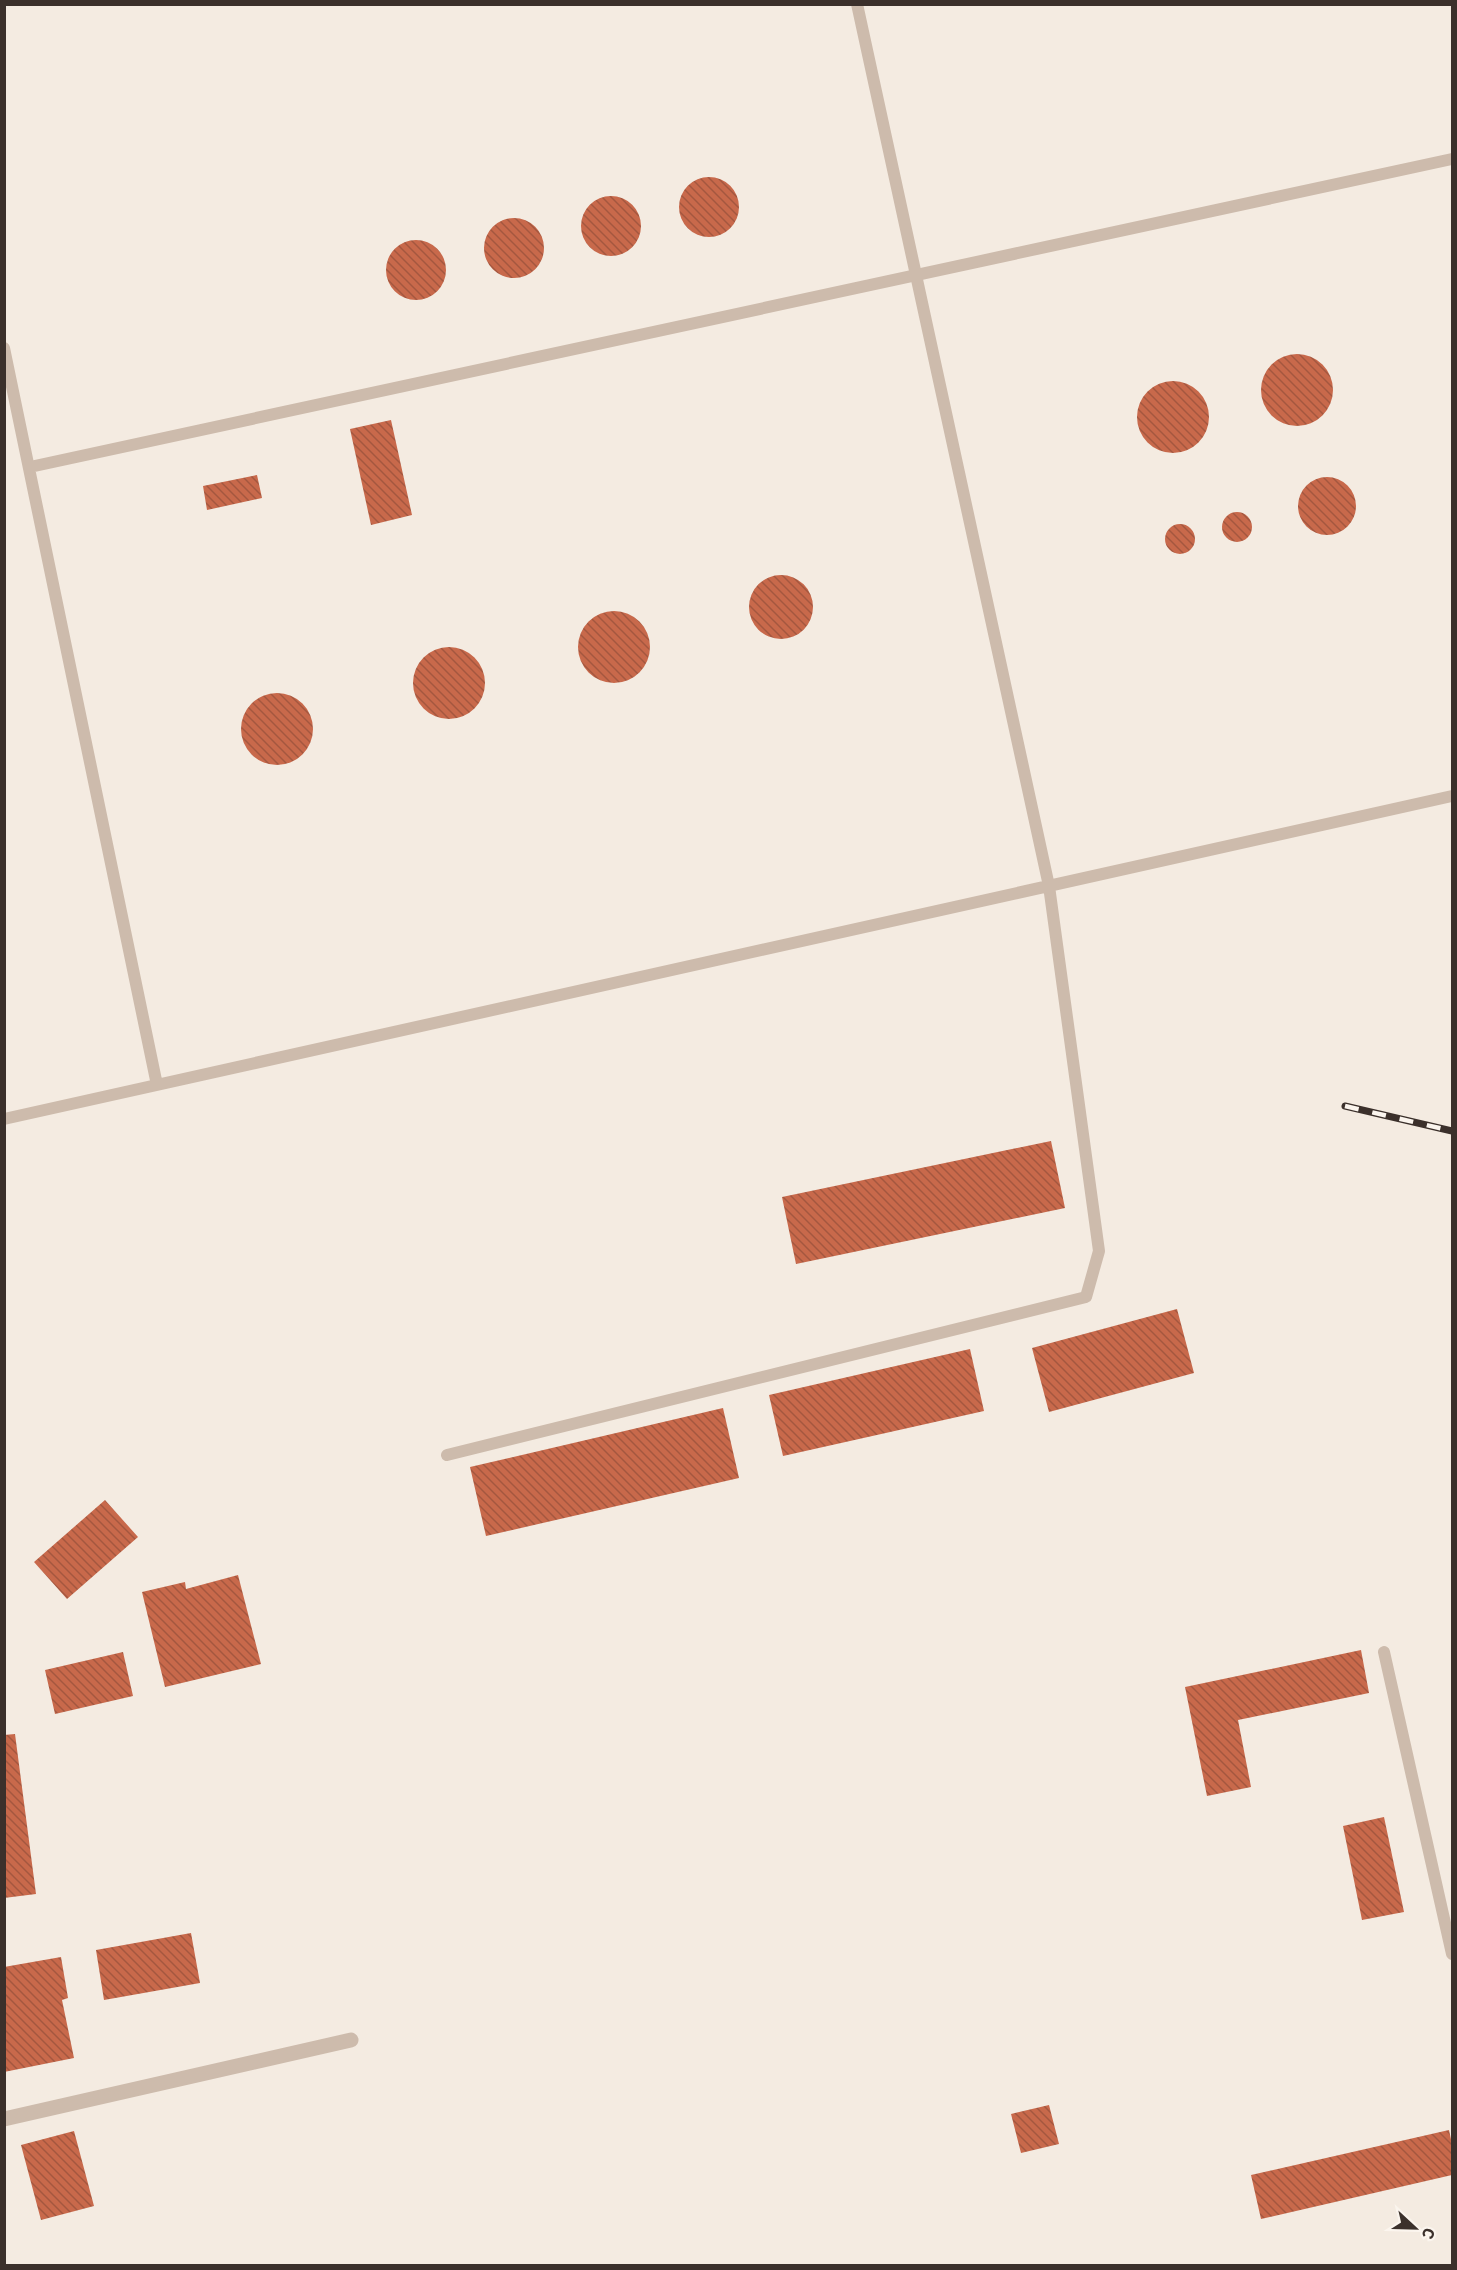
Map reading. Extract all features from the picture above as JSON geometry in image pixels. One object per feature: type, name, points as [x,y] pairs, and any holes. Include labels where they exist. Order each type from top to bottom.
[{"type":"street","points":[[4,2119],[351,2040]]},
{"type":"lane","points":[[447,1455],[1086,1297],[1099,1251],[1049,886],[857,4]]},
{"type":"lane","points":[[30,467],[1452,159]]},
{"type":"lane","points":[[4,348],[157,1085]]},
{"type":"lane","points":[[4,1119],[1452,796]]},
{"type":"lane","points":[[1384,1652],[1447,1907],[1452,1954]]},
{"type":"building","points":[[703,177],[715,177],[731,185],[737,195],[739,207],[737,219],[731,229],[715,237],[703,237],[687,229],[679,213],[679,201],[687,185]]},
{"type":"building","points":[[605,196],[617,196],[633,204],[639,214],[641,226],[639,238],[633,248],[617,256],[605,256],[589,248],[581,232],[581,220],[589,204]]},
{"type":"building","points":[[508,218],[520,218],[536,226],[542,236],[544,248],[542,260],[536,270],[520,278],[508,278],[492,270],[484,254],[484,242],[492,226]]},
{"type":"building","points":[[410,240],[422,240],[438,248],[444,258],[446,270],[444,282],[438,292],[422,300],[410,300],[394,292],[386,276],[386,264],[394,248]]},
{"type":"building","points":[[1297,354],[1311,357],[1323,364],[1330,376],[1333,390],[1330,404],[1323,416],[1311,423],[1297,426],[1283,423],[1271,416],[1264,404],[1261,390],[1264,376],[1271,364],[1283,357]]},
{"type":"building","points":[[1173,381],[1187,384],[1199,391],[1206,403],[1209,417],[1206,431],[1199,443],[1187,450],[1173,453],[1159,450],[1147,443],[1140,431],[1137,417],[1140,403],[1147,391],[1159,384]]},
{"type":"building","points":[[391,420],[412,515],[371,525],[350,429]]},
{"type":"building","points":[[257,475],[262,498],[207,510],[203,486]]},
{"type":"building","points":[[1327,477],[1338,479],[1351,490],[1356,506],[1354,517],[1343,530],[1327,535],[1316,533],[1303,522],[1298,506],[1300,495],[1311,482]]},
{"type":"building","points":[[1237,512],[1248,516],[1252,527],[1248,538],[1237,542],[1226,538],[1222,527],[1226,516]]},
{"type":"building","points":[[1180,524],[1191,528],[1195,539],[1191,550],[1180,554],[1169,550],[1165,539],[1169,528]]},
{"type":"building","points":[[775,575],[787,575],[804,584],[811,595],[813,607],[811,619],[804,630],[787,639],[775,639],[763,634],[754,625],[749,613],[749,601],[754,589],[763,580]]},
{"type":"building","points":[[614,611],[634,617],[644,627],[650,647],[644,667],[634,677],[614,683],[594,677],[584,667],[578,647],[584,627],[594,617]]},
{"type":"building","points":[[449,647],[469,653],[479,663],[485,683],[479,703],[469,713],[449,719],[429,713],[419,703],[413,683],[419,663],[429,653]]},
{"type":"building","points":[[277,693],[297,699],[307,709],[313,729],[307,749],[297,759],[277,765],[257,759],[247,749],[241,729],[247,709],[257,699]]},
{"type":"building","points":[[1051,1141],[1065,1208],[796,1264],[782,1197]]},
{"type":"building","points":[[1177,1309],[1194,1373],[1049,1412],[1032,1348]]},
{"type":"building","points":[[970,1349],[984,1411],[783,1456],[769,1395]]},
{"type":"building","points":[[723,1408],[739,1478],[486,1536],[470,1467]]},
{"type":"building","points":[[105,1500],[138,1537],[67,1599],[34,1562]]},
{"type":"building","points":[[238,1575],[261,1664],[165,1687],[142,1592],[185,1582],[186,1589]]},
{"type":"building","points":[[1361,1650],[1369,1693],[1238,1720],[1251,1787],[1207,1796],[1185,1687]]},
{"type":"building","points":[[123,1652],[133,1696],[55,1714],[45,1670]]},
{"type":"building","points":[[15,1734],[36,1894],[4,1898],[4,1735]]},
{"type":"building","points":[[1384,1817],[1404,1912],[1362,1920],[1343,1826]]},
{"type":"building","points":[[191,1933],[200,1983],[104,2000],[96,1950]]},
{"type":"building","points":[[61,1957],[68,1998],[62,2000],[74,2058],[4,2072],[4,1967]]},
{"type":"building","points":[[1049,2105],[1059,2144],[1021,2153],[1011,2114]]},
{"type":"building","points":[[1449,2130],[1452,2144],[1452,2175],[1261,2219],[1251,2175]]},
{"type":"building","points":[[74,2131],[94,2206],[41,2220],[21,2145]]},
{"type":"railway","points":[[1345,1106],[1452,1131]]}]
